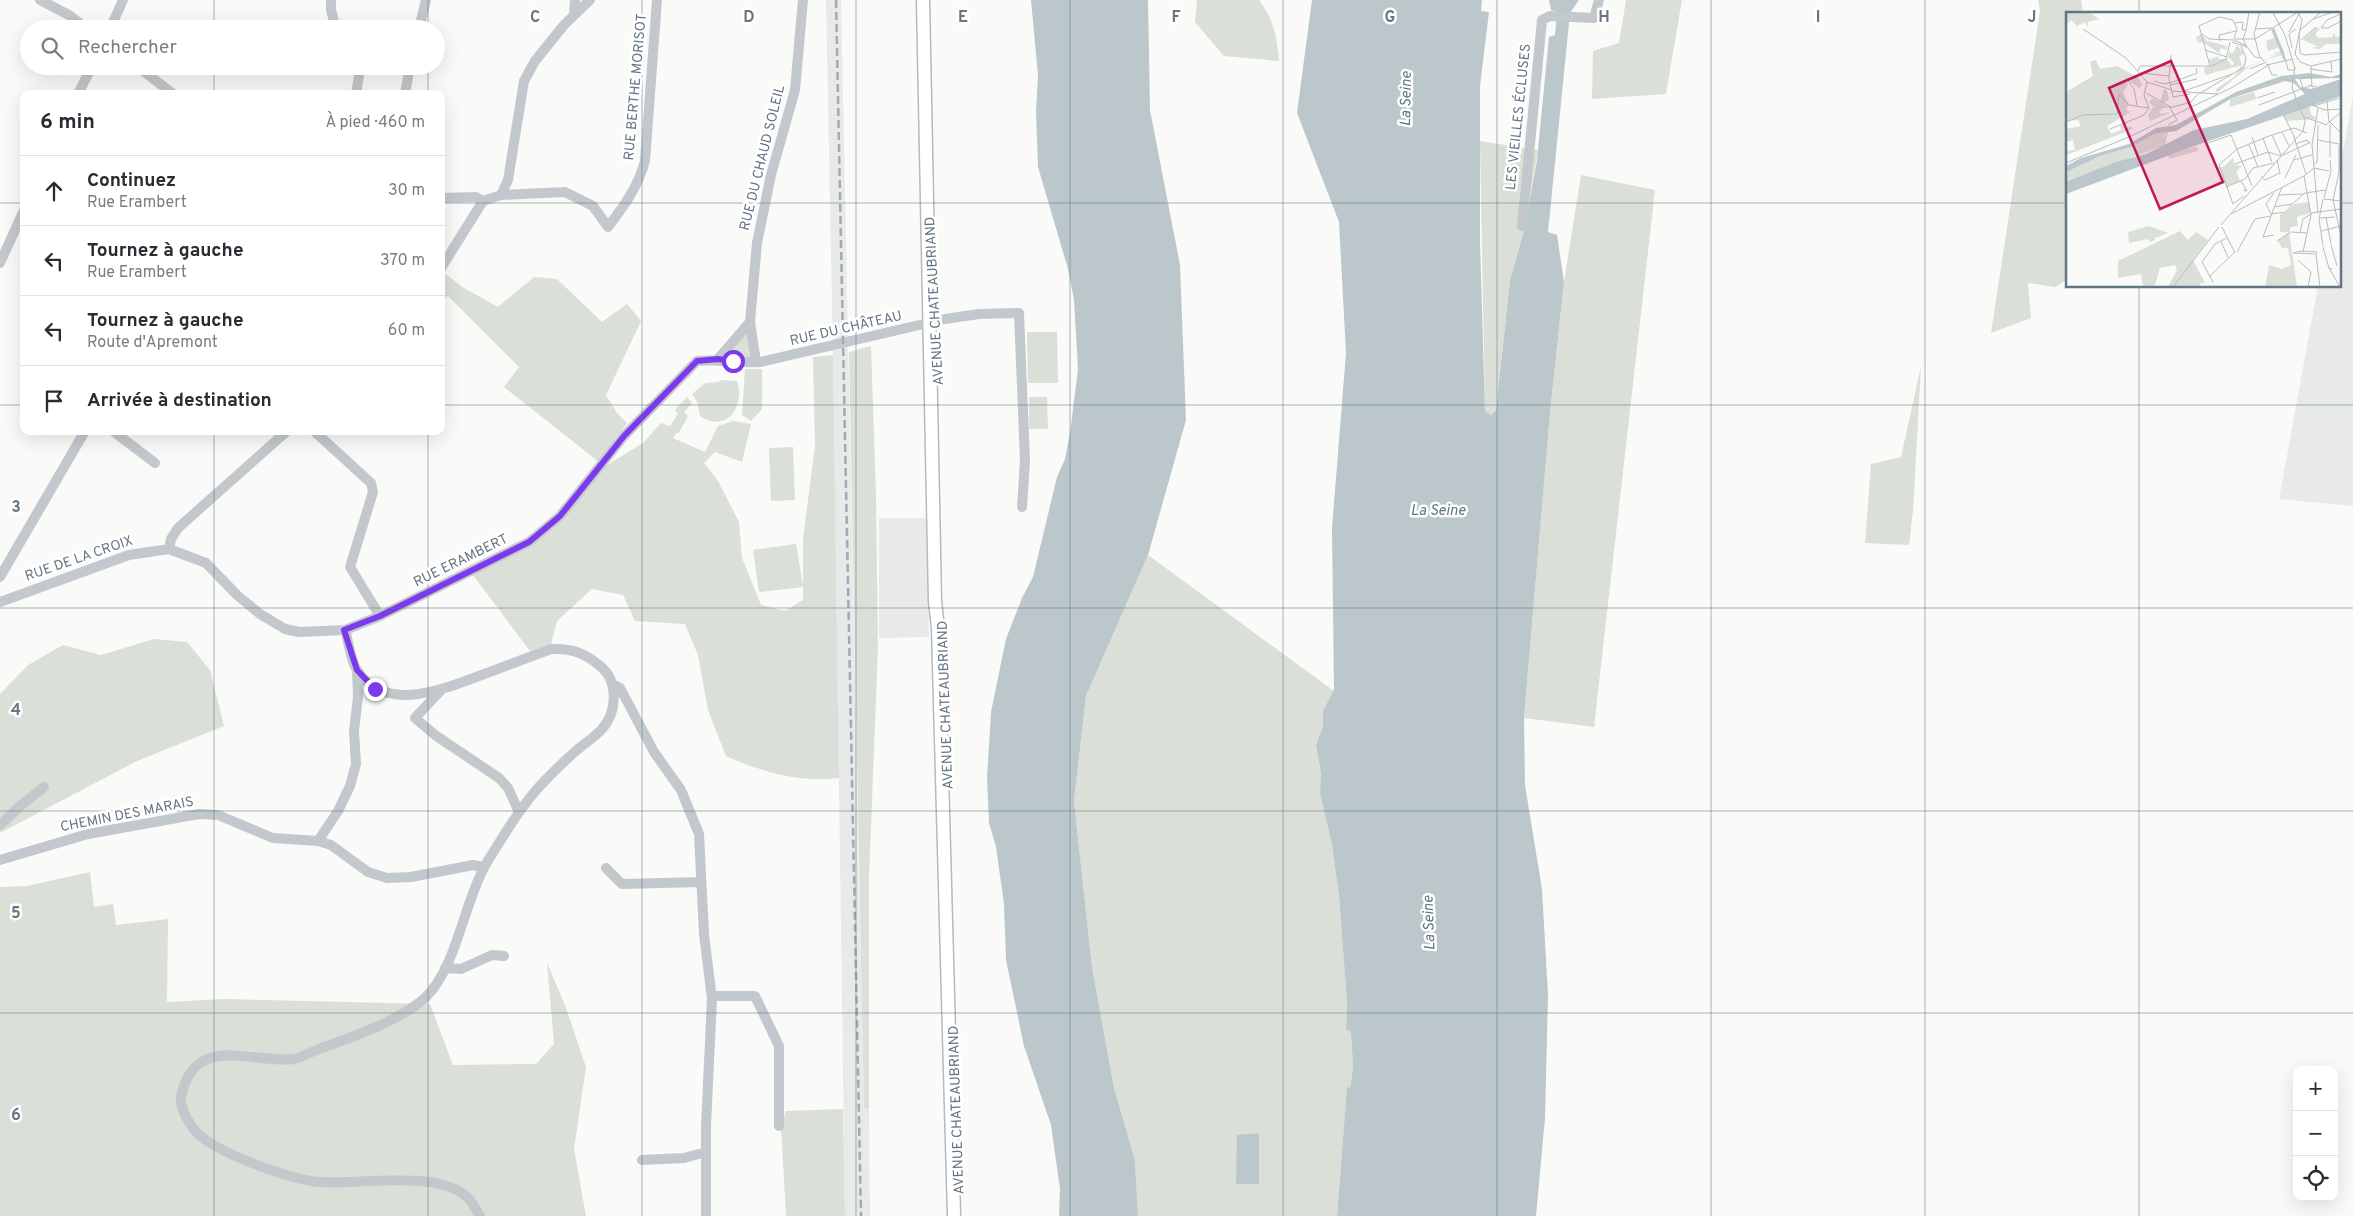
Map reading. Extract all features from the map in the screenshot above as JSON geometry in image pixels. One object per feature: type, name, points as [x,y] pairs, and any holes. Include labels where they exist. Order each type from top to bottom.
[{"type":"main road","name":"AVENUE CHATEAUBRIAND","points":[[924,0],[929,195],[934,240],[935,601],[938,637],[954,1216]]},
{"type":"main road","name":"AVENUE CHATEAUBRIAND","points":[[934,322],[960,1216]]},
{"type":"street","points":[[40,0],[75,20]]},
{"type":"street","points":[[114,20],[123,0]]},
{"type":"street","points":[[332,0],[331,10],[334,20]]},
{"type":"street","points":[[421,20],[426,0]]},
{"type":"street","points":[[445,262],[483,201],[501,195],[508,180],[524,81],[535,61],[576,6],[590,0]]},
{"type":"street","name":"RUE BERTHE MORISOT","points":[[501,195],[564,192],[593,206],[608,227],[629,199],[641,175],[645,161],[657,0]]},
{"type":"street","name":"RUE DU CHAUD SOLEIL","points":[[758,362],[750,322],[756,243],[773,166],[795,90],[803,0]]},
{"type":"street","name":"LES VIEILLES ÉCLUSES","points":[[1522,226],[1542,20],[1550,16],[1594,18],[1599,0]]},
{"type":"street","points":[[80,90],[88,75]]},
{"type":"street","points":[[149,75],[168,90]]},
{"type":"street","points":[[357,90],[359,75]]},
{"type":"street","points":[[406,90],[408,75]]},
{"type":"street","points":[[445,198],[476,197],[483,201]]},
{"type":"street","points":[[0,263],[20,219]]},
{"type":"street","name":"RUE DU CHÂTEAU","points":[[718,359],[758,362],[934,322],[979,314],[1019,313],[1025,461],[1022,507]]},
{"type":"street","points":[[718,359],[750,322]]},
{"type":"street","name":"RUE ERAMBERT","points":[[169,549],[206,564],[255,610],[285,629],[299,632],[344,630],[380,616],[529,542],[560,516],[624,436],[697,361],[718,359]]},
{"type":"street","points":[[0,577],[83,435]]},
{"type":"street","points":[[117,435],[155,463]]},
{"type":"street","points":[[169,549],[171,539],[178,528],[283,435]]},
{"type":"street","points":[[318,435],[371,482],[372,492],[350,567],[380,616]]},
{"type":"street","name":"RUE DE LA CROIX","points":[[0,602],[129,555],[169,549]]},
{"type":"street","points":[[344,630],[357,670],[358,697],[354,731],[356,764],[350,786],[338,811],[318,841],[331,846],[368,872],[387,878],[411,877],[473,865],[484,867]]},
{"type":"street","points":[[357,670],[375,689],[396,695],[419,694],[442,689],[551,649],[570,648],[608,672],[613,684],[614,700],[611,713],[603,728],[570,756],[538,788],[519,812],[484,867],[445,968],[427,996],[404,1012],[346,1039],[295,1058],[219,1055],[201,1062],[189,1074],[183,1089],[181,1102],[187,1120],[200,1135],[224,1150],[270,1169],[320,1182],[419,1180],[446,1186],[467,1196],[480,1216]]},
{"type":"street","points":[[613,684],[620,688],[654,752],[680,790],[699,834],[704,934],[712,996],[706,1152],[706,1216]]},
{"type":"street","points":[[442,689],[415,718],[435,735],[499,778],[508,788],[519,812]]},
{"type":"street","points":[[0,826],[20,806],[44,787]]},
{"type":"street","name":"CHEMIN DES MARAIS","points":[[0,860],[88,834],[198,814],[218,815],[273,838],[318,841]]},
{"type":"street","points":[[606,868],[622,884],[702,882]]},
{"type":"street","points":[[445,968],[462,969],[492,955],[504,956]]},
{"type":"street","points":[[712,996],[755,996],[779,1046],[779,1126]]},
{"type":"street","points":[[642,1160],[684,1158],[706,1152]]},
{"type":"shaded area","points":[[826,0],[841,0],[864,1107],[869,1108],[870,1216],[845,1216]]},
{"type":"shaded area","points":[[1197,0],[1259,0],[1268,14],[1274,29],[1279,61],[1224,56],[1195,22]]},
{"type":"shaded area","points":[[1626,0],[1682,0],[1666,94],[1592,99],[1593,51],[1619,43]]},
{"type":"shaded area","points":[[2038,0],[2081,0],[2083,12],[2066,12],[2066,281],[2055,287],[2028,283],[2031,318],[1991,333],[2040,11]]},
{"type":"shaded area","points":[[2353,96],[2353,506],[2279,499],[2318,288],[2340,288],[2340,167]]},
{"type":"shaded area","points":[[1480,141],[1538,150],[1524,231],[1510,280],[1496,410],[1491,415],[1485,411]]},
{"type":"shaded area","points":[[1581,175],[1655,190],[1594,727],[1524,718],[1550,413],[1564,282]]},
{"type":"shaded area","points":[[445,274],[464,288],[498,307],[534,277],[557,279],[602,322],[627,304],[641,321],[606,395],[617,413],[627,423],[599,462],[504,387],[519,367],[448,296],[445,299]]},
{"type":"shaded area","points":[[748,331],[750,360],[727,356]]},
{"type":"shaded area","points":[[1027,332],[1057,332],[1058,383],[1028,383]]},
{"type":"shaded area","points":[[871,346],[878,646],[869,877],[869,1108],[864,1108],[849,352]]},
{"type":"shaded area","points":[[833,355],[839,778],[810,779],[781,775],[753,767],[726,756],[708,710],[698,655],[685,624],[635,621],[623,595],[592,589],[557,621],[551,644],[530,651],[473,575],[531,545],[604,467],[643,443],[661,423],[670,426],[678,414],[675,410],[687,397],[692,403],[684,412],[688,416],[679,433],[676,433],[673,438],[705,452],[718,426],[733,421],[751,424],[742,462],[715,452],[704,463],[718,481],[739,522],[742,558],[761,605],[785,611],[803,600],[803,587],[759,592],[753,550],[796,544],[803,585],[803,539],[815,446],[813,357]]},
{"type":"shaded area","points":[[1921,366],[1913,511],[1909,545],[1865,543],[1871,464],[1901,457]]},
{"type":"shaded area","points":[[745,369],[762,369],[762,409],[751,421],[742,415]]},
{"type":"shaded area","points":[[720,380],[737,381],[739,400],[732,415],[718,422],[709,421],[700,416],[697,402],[692,394],[705,383],[719,382]]},
{"type":"shaded area","points":[[1029,397],[1047,397],[1048,429],[1029,429]]},
{"type":"shaded area","points":[[793,447],[795,500],[771,501],[769,448]]},
{"type":"shaded area","points":[[879,518],[927,518],[929,637],[879,638]]},
{"type":"shaded area","points":[[1148,555],[1334,691],[1323,711],[1323,726],[1316,745],[1321,774],[1320,793],[1332,845],[1339,896],[1347,1003],[1346,1030],[1351,1032],[1353,1068],[1350,1088],[1347,1088],[1337,1216],[1138,1216],[1135,1160],[1114,1088],[1092,967],[1074,801],[1086,696]]},
{"type":"shaded area","points":[[154,639],[187,642],[210,670],[224,726],[137,761],[0,833],[0,694],[28,665],[63,645],[101,655]]},
{"type":"shaded area","points":[[90,872],[94,907],[113,904],[116,925],[168,919],[167,1002],[225,999],[430,1004],[453,1065],[536,1064],[554,1044],[547,963],[565,1005],[586,1067],[574,1149],[586,1216],[0,1216],[0,887],[27,886]]},
{"type":"shaded area","points":[[843,1109],[845,1216],[786,1216],[781,1126],[786,1111]]},
{"type":"water","points":[[1031,0],[1148,0],[1150,110],[1180,265],[1186,420],[1148,555],[1086,696],[1074,801],[1092,967],[1114,1088],[1135,1160],[1138,1216],[1059,1216],[1060,1189],[1051,1125],[1024,1046],[1006,960],[1004,904],[996,847],[989,823],[987,778],[991,712],[1006,639],[1022,598],[1033,577],[1057,477],[1065,459],[1078,369],[1074,300],[1068,269],[1038,167],[1036,111],[1038,76]]},
{"type":"water","name":"La Seine","points":[[1312,0],[1482,0],[1481,11],[1489,12],[1480,86],[1480,243],[1485,411],[1491,415],[1496,410],[1510,280],[1524,231],[1537,160],[1549,37],[1555,35],[1557,12],[1551,10],[1549,0],[1579,0],[1570,13],[1548,232],[1557,235],[1564,282],[1550,413],[1524,718],[1525,785],[1542,889],[1548,995],[1545,1118],[1536,1216],[1337,1216],[1347,1087],[1350,1088],[1353,1068],[1351,1032],[1346,1030],[1347,1003],[1339,896],[1332,845],[1320,793],[1321,774],[1316,745],[1323,726],[1323,711],[1334,690],[1332,528],[1346,353],[1339,222],[1297,113]]},
{"type":"water","points":[[1259,1133],[1259,1184],[1236,1184],[1237,1135]]},
{"type":"railway","points":[[836,0],[861,1216]]},
{"type":"route","points":[[375,689],[357,670],[344,630],[380,616],[529,542],[560,516],[624,436],[697,361],[718,359],[733,361]]}]
